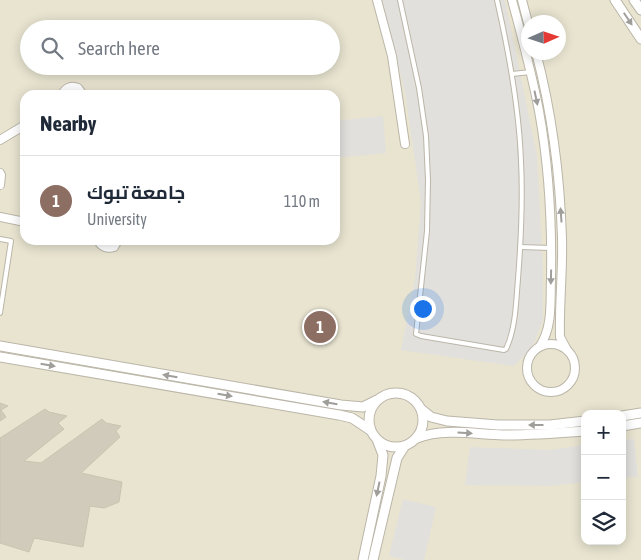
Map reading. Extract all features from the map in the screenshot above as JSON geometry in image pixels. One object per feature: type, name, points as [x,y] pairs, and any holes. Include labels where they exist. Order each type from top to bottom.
[{"type":"street","points":[[377,0],[392,56],[405,144]]},
{"type":"street","points":[[512,0],[539,113],[547,172],[551,248],[550,319],[547,335],[540,346],[529,357],[527,374],[530,381],[536,387],[543,391],[552,392],[560,390],[572,380],[575,364],[560,337],[562,239],[557,166],[546,89],[538,60]]},
{"type":"street","points":[[522,0],[526,15]]},
{"type":"street","points":[[615,0],[641,39]]},
{"type":"street","points":[[634,0],[641,10]]},
{"type":"street","points":[[64,90],[72,86],[79,90]]},
{"type":"street","points":[[0,140],[20,128]]},
{"type":"street","points":[[0,173],[0,184]]},
{"type":"street","points":[[0,217],[20,221]]},
{"type":"street","points":[[101,245],[107,248],[115,245]]},
{"type":"street","points":[[540,346],[554,344],[567,350]]},
{"type":"street","points":[[0,346],[341,405],[363,406],[378,400]]},
{"type":"street","points":[[0,357],[352,418],[370,430],[378,442],[383,455],[381,476],[363,560]]},
{"type":"street","points":[[370,430],[369,414],[372,406],[384,395],[393,393],[409,396],[432,417],[447,421],[498,425],[581,421]]},
{"type":"street","points":[[417,438],[423,424],[421,408]]},
{"type":"street","points":[[626,415],[641,413]]},
{"type":"street","points":[[626,425],[641,423]]},
{"type":"street","points":[[373,560],[397,458],[404,447],[417,438],[431,433],[503,435],[581,431]]},
{"type":"street","points":[[378,442],[395,448],[404,447]]},
{"type":"lane","points":[[400,0],[419,88],[426,136],[428,180],[427,231],[416,334],[498,350],[506,349],[509,343],[516,306],[520,248],[522,162],[512,74],[497,0]]},
{"type":"lane","points":[[512,74],[530,72]]},
{"type":"lane","points":[[0,239],[12,242],[0,313]]},
{"type":"lane","points":[[520,248],[551,248]]},
{"type":"shaded area","points":[[0,0],[641,0],[641,560],[0,560]]},
{"type":"shaded area","points":[[382,0],[504,0],[506,5],[537,156],[543,269],[543,321],[532,347],[514,366],[401,350],[415,279],[421,202],[405,92]]},
{"type":"shaded area","points":[[383,116],[386,153],[340,158],[340,120]]},
{"type":"shaded area","points":[[634,439],[638,477],[626,478],[626,440]]},
{"type":"shaded area","points":[[581,446],[581,482],[550,486],[465,485],[470,447],[549,450]]},
{"type":"shaded area","points":[[403,499],[436,507],[424,560],[406,560],[389,556]]},
{"type":"building","points":[[0,403],[8,406],[1,410],[6,417],[0,421]]},
{"type":"building","points":[[45,409],[49,412],[67,416],[58,423],[64,429],[24,461],[41,463],[102,419],[106,423],[121,426],[116,431],[120,437],[81,473],[122,482],[119,502],[104,508],[90,506],[83,547],[34,538],[29,552],[0,543],[0,438]]},
{"type":"place","name":"جامعة تبوك","points":[[320,327]]}]
